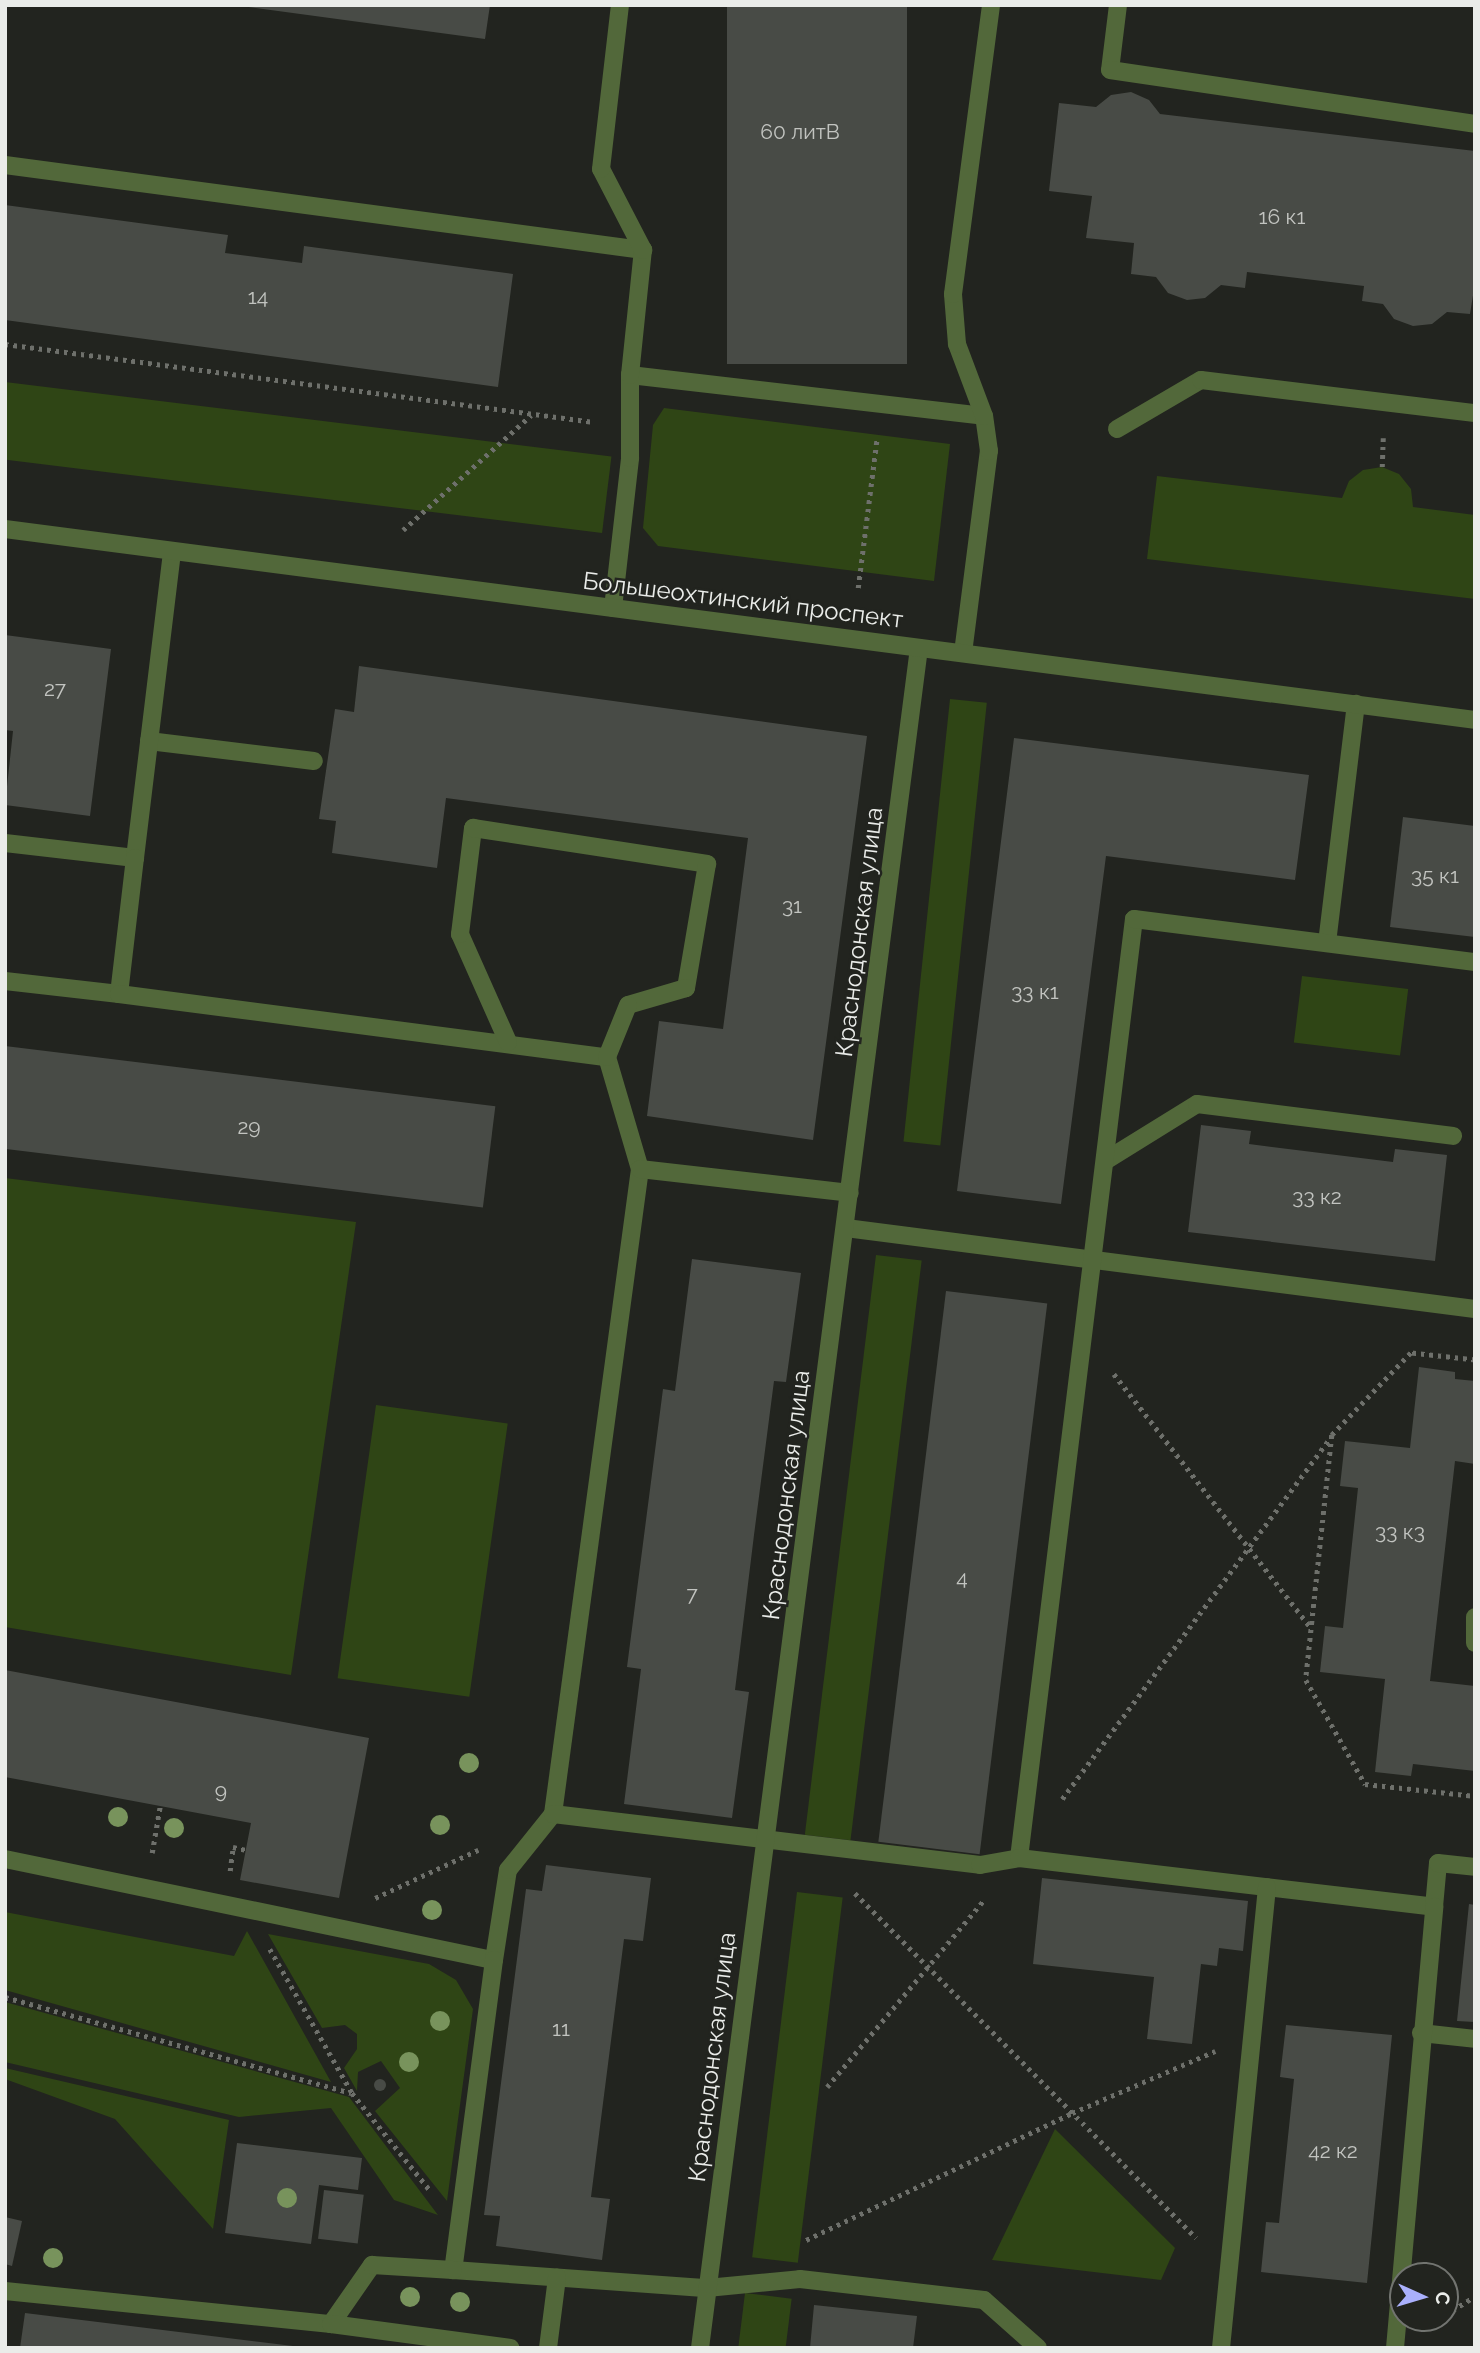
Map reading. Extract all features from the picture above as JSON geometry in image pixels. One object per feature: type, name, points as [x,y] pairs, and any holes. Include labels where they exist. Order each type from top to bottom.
[{"type":"street","points":[[613,608],[629,427],[630,375],[643,250],[601,169],[620,5]]},
{"type":"street","points":[[963,653],[989,451],[984,416],[957,344],[953,294],[991,5]]},
{"type":"street","points":[[1118,5],[1110,70],[1475,124]]},
{"type":"street","points":[[5,165],[643,250]]},
{"type":"street","points":[[630,375],[984,416]]},
{"type":"street","points":[[1117,429],[1201,380],[1475,413]]},
{"type":"street","name":"Большеохтинский проспект","points":[[5,529],[1475,720]]},
{"type":"street","points":[[119,994],[172,551]]},
{"type":"street","name":"Краснодонская улица","points":[[700,2348],[919,648]]},
{"type":"street","points":[[1327,943],[1356,704]]},
{"type":"street","points":[[149,741],[314,761]]},
{"type":"street","points":[[453,2270],[508,1870],[553,1814],[640,1169],[607,1057],[628,1005],[687,988],[707,864],[473,828],[460,934],[508,1042]]},
{"type":"street","points":[[5,843],[135,858]]},
{"type":"street","points":[[1019,1858],[1134,919],[1475,962]]},
{"type":"street","points":[[5,981],[508,1042],[607,1057]]},
{"type":"street","points":[[1105,1161],[1197,1104],[1453,1136]]},
{"type":"street","points":[[640,1169],[850,1193]]},
{"type":"street","points":[[846,1228],[1475,1309]]},
{"type":"street","points":[[1475,1617],[1475,1643]]},
{"type":"street","points":[[553,1814],[980,1865],[1019,1858],[1434,1907]]},
{"type":"street","points":[[5,1859],[494,1960]]},
{"type":"street","points":[[1395,2348],[1438,1863],[1475,1867]]},
{"type":"street","points":[[1221,2348],[1267,1886]]},
{"type":"street","points":[[1421,2033],[1475,2039]]},
{"type":"street","points":[[331,2324],[372,2265],[707,2288],[800,2279],[984,2300],[1038,2348]]},
{"type":"street","points":[[548,2348],[557,2278]]},
{"type":"street","points":[[5,2291],[331,2324],[510,2348]]},
{"type":"path","points":[[5,344],[629,427]]},
{"type":"path","points":[[858,588],[882,404]]},
{"type":"path","points":[[403,530],[531,414]]},
{"type":"path","points":[[1084,1335],[1311,1627]]},
{"type":"path","points":[[1060,1802],[1332,1435],[1411,1353],[1475,1360]]},
{"type":"path","points":[[1332,1435],[1306,1680],[1365,1784],[1475,1796]]},
{"type":"path","points":[[146,1888],[160,1806]]},
{"type":"path","points":[[321,1924],[480,1849]]},
{"type":"path","points":[[827,2087],[1019,1858]]},
{"type":"path","points":[[855,1893],[1229,2271]]},
{"type":"path","points":[[247,1909],[352,2093],[458,2226]]},
{"type":"path","points":[[5,1997],[352,2093]]},
{"type":"path","points":[[806,2240],[1072,2113],[1252,2035]]},
{"type":"path","points":[[1459,2306],[1475,2296]]},
{"type":"green space","points":[[5,382],[611,456],[602,533],[5,460]]},
{"type":"green space","points":[[664,408],[950,444],[934,581],[658,546],[643,528],[653,425]]},
{"type":"green space","points":[[1382,467],[1399,474],[1411,489],[1413,507],[1475,515],[1475,599],[1147,559],[1157,476],[1342,498],[1349,481],[1363,470]]},
{"type":"green space","points":[[950,699],[987,703],[940,1145],[903,1142]]},
{"type":"green space","points":[[1302,976],[1408,989],[1400,1056],[1294,1043]]},
{"type":"green space","points":[[5,1178],[356,1222],[291,1675],[5,1627]]},
{"type":"green space","points":[[876,1255],[922,1261],[850,1840],[805,1835]]},
{"type":"green space","points":[[376,1405],[508,1424],[469,1697],[338,1678]]},
{"type":"green space","points":[[797,1892],[843,1898],[798,2263],[752,2257]]},
{"type":"green space","points":[[5,1912],[234,1956],[247,1931],[331,2082],[5,1990]]},
{"type":"green space","points":[[268,1934],[429,1964],[456,1980],[473,2009],[447,2201],[375,2111],[400,2088],[381,2061],[358,2072],[357,2091],[344,2068],[357,2049],[357,2034],[345,2025],[322,2028]]},
{"type":"green space","points":[[5,2002],[349,2097],[438,2215],[394,2200],[331,2108],[239,2117],[5,2062]]},
{"type":"green space","points":[[5,2068],[229,2120],[213,2229],[115,2119],[5,2079]]},
{"type":"green space","points":[[1055,2129],[1175,2248],[1161,2280],[992,2260]]},
{"type":"green space","points":[[745,2293],[792,2299],[786,2348],[738,2348]]},
{"type":"building","points":[[234,5],[490,5],[485,39]]},
{"type":"building","points":[[727,5],[907,5],[907,364],[727,364]]},
{"type":"building","points":[[1131,92],[1149,100],[1160,114],[1475,151],[1475,283],[1470,314],[1447,312],[1432,324],[1413,326],[1394,319],[1383,304],[1362,301],[1364,286],[1247,272],[1245,288],[1221,285],[1205,298],[1187,300],[1168,293],[1156,277],[1131,274],[1134,243],[1086,238],[1092,196],[1049,191],[1059,103],[1096,107],[1111,95]]},
{"type":"building","points":[[5,205],[228,235],[225,253],[302,263],[304,246],[513,274],[498,387],[5,320]]},
{"type":"building","points":[[5,635],[111,649],[90,816],[5,805],[13,731],[5,730]]},
{"type":"building","points":[[359,666],[867,736],[813,1140],[647,1116],[659,1021],[723,1029],[748,838],[446,798],[437,868],[332,853],[336,821],[319,819],[335,709],[354,712]]},
{"type":"building","points":[[1014,738],[1309,775],[1295,880],[1106,856],[1061,1204],[957,1191]]},
{"type":"building","points":[[1403,817],[1475,826],[1475,937],[1390,927]]},
{"type":"building","points":[[5,1046],[495,1106],[483,1207],[5,1149]]},
{"type":"building","points":[[1201,1125],[1251,1131],[1249,1144],[1393,1162],[1395,1149],[1447,1155],[1435,1261],[1188,1232]]},
{"type":"building","points":[[692,1259],[801,1273],[786,1382],[774,1381],[754,1535],[735,1690],[749,1692],[732,1818],[624,1804],[641,1669],[627,1667],[663,1389],[675,1391]]},
{"type":"building","points":[[946,1291],[1047,1303],[980,1854],[878,1842]]},
{"type":"building","points":[[1419,1367],[1455,1372],[1455,1379],[1475,1381],[1475,1464],[1455,1461],[1430,1681],[1475,1686],[1475,1771],[1413,1764],[1411,1776],[1375,1772],[1385,1679],[1320,1672],[1325,1626],[1343,1628],[1358,1488],[1340,1486],[1345,1441],[1410,1448]]},
{"type":"building","points":[[5,1670],[369,1738],[339,1898],[240,1880],[251,1823],[5,1777]]},
{"type":"building","points":[[546,1865],[651,1878],[643,1941],[624,1939],[591,2197],[610,2199],[602,2260],[496,2246],[500,2216],[484,2215],[526,1889],[542,1891]]},
{"type":"building","points":[[1042,1878],[1248,1901],[1243,1951],[1219,1948],[1217,1966],[1201,1964],[1192,2044],[1147,2039],[1154,1977],[1033,1964]]},
{"type":"building","points":[[1469,1904],[1475,1905],[1475,2022],[1457,2021]]},
{"type":"building","points":[[1286,2025],[1392,2035],[1367,2283],[1261,2272],[1266,2222],[1279,2223],[1294,2079],[1280,2077]]},
{"type":"building","points":[[380,2079],[386,2085],[380,2091],[374,2085]]},
{"type":"building","points":[[237,2143],[362,2158],[358,2190],[319,2185],[311,2244],[225,2233]]},
{"type":"building","points":[[324,2190],[364,2195],[358,2244],[318,2239]]},
{"type":"building","points":[[5,2217],[22,2221],[12,2266],[5,2264]]},
{"type":"building","points":[[814,2305],[917,2316],[913,2348],[810,2348]]},
{"type":"building","points":[[25,2313],[293,2346],[20,2348]]}]
